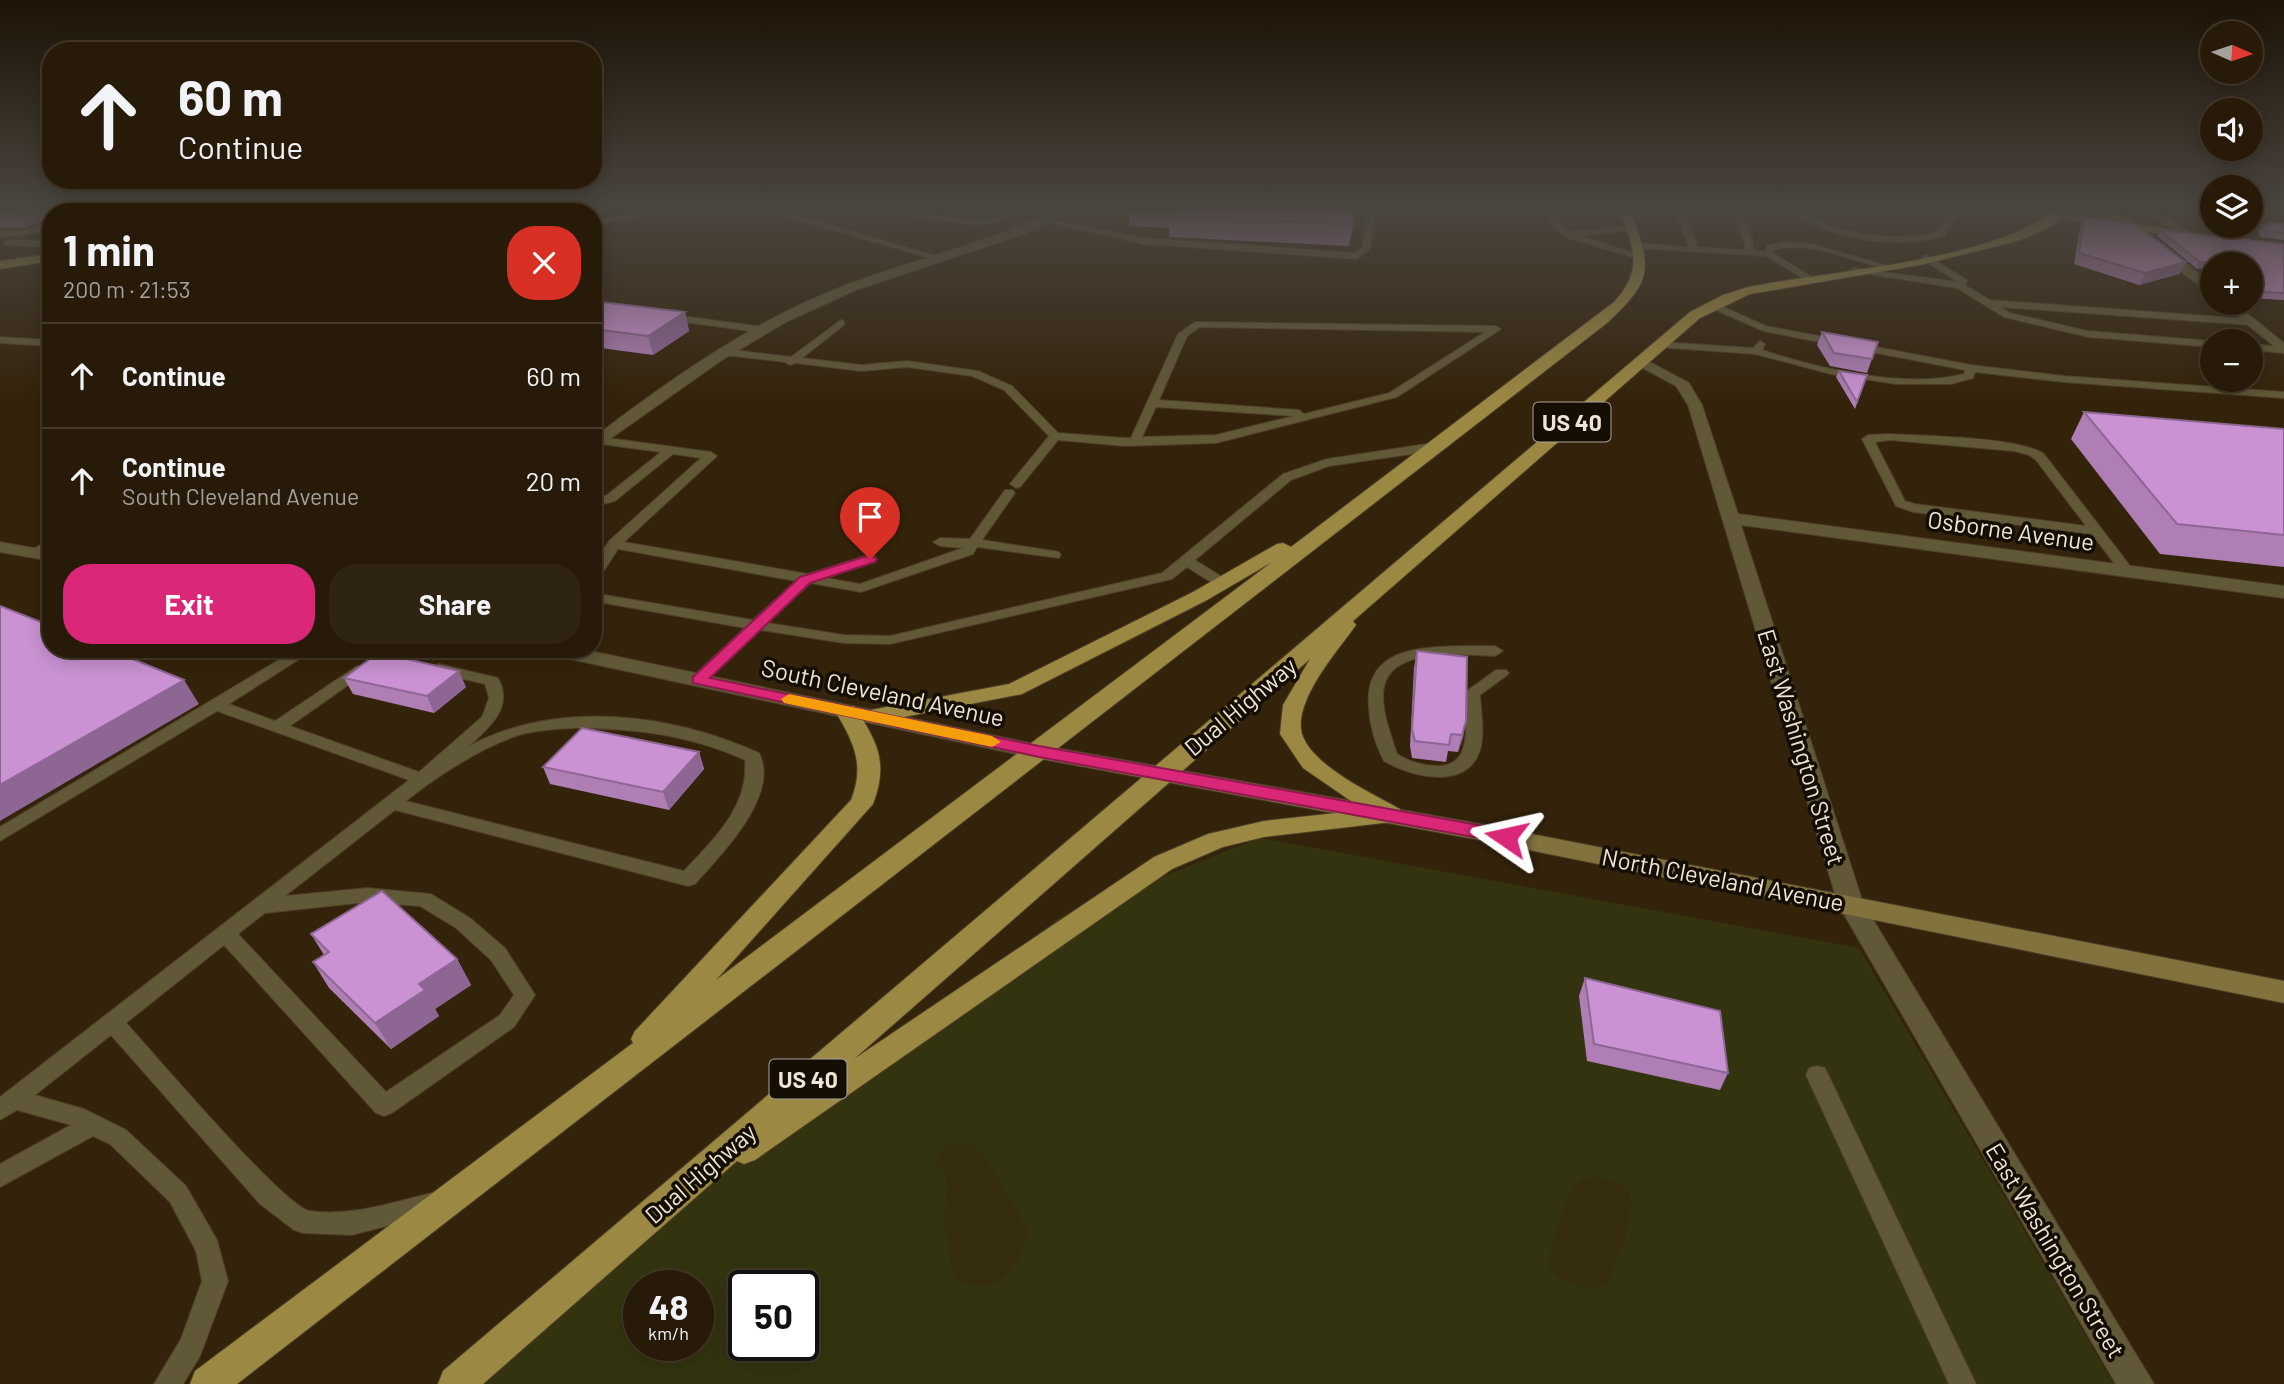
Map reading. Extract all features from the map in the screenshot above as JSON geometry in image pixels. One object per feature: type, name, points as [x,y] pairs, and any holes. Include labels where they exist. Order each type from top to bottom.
[{"type":"main road","name":"US 40","points":[[208,1384],[1627,299],[1637,286],[1640,271]]},
{"type":"main road","name":"Dual Highway","points":[[456,1384],[1695,315],[1745,292],[1853,271]]},
{"type":"main road","points":[[873,716],[1015,688],[1223,583],[1352,509]]},
{"type":"main road","points":[[1362,602],[1298,694],[1289,720],[1294,738],[1310,761],[1333,781],[1392,815]]},
{"type":"main road","points":[[606,1081],[861,804],[872,781],[872,761],[864,740],[846,711]]},
{"type":"main road","name":"North Cleveland Avenue","points":[[1039,751],[1392,815],[2284,992]]},
{"type":"main road","points":[[654,1213],[1163,863],[1217,840],[1264,829],[1392,815]]},
{"type":"street","points":[[602,437],[726,352],[764,330],[849,288],[901,271]]},
{"type":"street","points":[[2186,271],[2200,282]]},
{"type":"street","points":[[2241,315],[2284,350]]},
{"type":"street","name":"East Washington Street","points":[[1642,362],[1682,383],[1695,405],[1851,904],[2136,1384]]},
{"type":"street","name":"Osborne Avenue","points":[[1731,518],[2284,592]]},
{"type":"street","points":[[4,550],[42,555]]},
{"type":"street","name":"South Cleveland Avenue","points":[[594,658],[1039,751]]},
{"type":"lane","points":[[1795,271],[1809,279]]},
{"type":"lane","points":[[1853,271],[1960,286],[2007,315],[2088,334],[2200,343]]},
{"type":"lane","points":[[1946,271],[1964,282],[1960,286]]},
{"type":"lane","points":[[1988,303],[2250,322]]},
{"type":"lane","points":[[1712,305],[1763,328],[1971,368],[2064,379],[2284,395]]},
{"type":"lane","points":[[660,317],[764,330]]},
{"type":"lane","points":[[790,362],[841,323]]},
{"type":"lane","points":[[726,352],[790,362],[861,368],[907,364],[974,373],[1008,388],[1055,436],[1135,441],[1216,439],[1393,395],[1496,329],[1198,324],[1183,334],[1135,441]]},
{"type":"lane","points":[[1756,351],[1763,328]]},
{"type":"lane","points":[[0,340],[42,342]]},
{"type":"lane","points":[[1661,345],[1756,351],[1792,362],[1922,382],[1958,382],[1969,376],[1971,368]]},
{"type":"lane","points":[[2263,348],[2284,350]]},
{"type":"lane","points":[[1152,403],[1316,414]]},
{"type":"lane","points":[[614,544],[861,588],[968,551],[1055,436]]},
{"type":"lane","points":[[2097,531],[1913,508],[1900,503],[1868,439],[1890,437],[2014,447],[2033,452],[2097,531],[2127,571]]},
{"type":"lane","points":[[602,442],[711,456],[614,544],[602,563]]},
{"type":"lane","points":[[602,599],[844,639],[890,640],[1167,576],[1287,477],[1327,463],[1433,447]]},
{"type":"lane","points":[[602,500],[611,498],[671,450]]},
{"type":"lane","points":[[940,542],[974,543],[1054,555]]},
{"type":"lane","points":[[698,680],[805,580],[870,559]]},
{"type":"lane","points":[[1186,561],[1223,583]]},
{"type":"lane","points":[[1146,568],[1172,572]]},
{"type":"lane","points":[[1495,651],[1415,652],[1394,659],[1385,668],[1375,687],[1374,699],[1378,724],[1391,757],[1418,771],[1437,773],[1465,762],[1470,755],[1472,744],[1472,693],[1501,673]]},
{"type":"lane","points":[[0,835],[293,658]]},
{"type":"lane","points":[[277,727],[357,671],[377,666]]},
{"type":"lane","points":[[7,1104],[392,803],[489,719],[497,698],[492,681],[421,666]]},
{"type":"lane","points":[[216,705],[422,779],[517,730],[568,724],[619,724],[698,737],[753,757],[757,775],[735,827],[688,879],[392,803]]},
{"type":"lane","points":[[226,934],[384,1106],[507,1021],[524,995],[498,954],[463,923],[424,899],[367,895],[262,906]]},
{"type":"lane","points":[[111,1021],[268,1196],[303,1222],[352,1223],[451,1199]]},
{"type":"lane","points":[[1817,1075],[1963,1384]]},
{"type":"lane","points":[[7,1104],[76,1116],[118,1137],[178,1194],[208,1248],[215,1281],[191,1347],[167,1384]]},
{"type":"lane","points":[[0,1176],[93,1124]]},
{"type":"shaded area","points":[[1260,838],[1859,948],[2114,1384],[446,1384],[792,1117],[1060,917]]},
{"type":"sand","points":[[970,1144],[982,1152],[1029,1231],[1019,1258],[1012,1268],[1004,1277],[983,1286],[954,1280],[944,1221],[947,1185],[944,1173],[935,1162],[945,1145]]},
{"type":"sand","points":[[1594,1176],[1608,1179],[1625,1188],[1631,1203],[1631,1212],[1626,1235],[1609,1280],[1605,1286],[1581,1288],[1567,1282],[1549,1267],[1558,1225],[1570,1193],[1579,1182]]},
{"type":"building","points":[[2263,271],[2284,271],[2284,293],[2263,292]]},
{"type":"building","points":[[602,302],[685,312],[648,336],[602,330]]},
{"type":"building","points":[[1822,332],[1878,342],[1872,359],[1834,353]]},
{"type":"building","points":[[1839,371],[1867,375],[1857,402]]},
{"type":"building","points":[[2084,412],[2284,429],[2284,535],[2177,524]]},
{"type":"building","points":[[0,606],[42,622],[42,658],[130,658],[184,680],[0,785]]},
{"type":"building","points":[[1417,651],[1467,657],[1466,721],[1462,735],[1451,734],[1449,745],[1415,741],[1412,729]]},
{"type":"building","points":[[371,658],[402,658],[459,671],[427,696],[344,678]]},
{"type":"building","points":[[582,728],[699,752],[663,792],[543,767]]},
{"type":"building","points":[[382,891],[457,959],[419,984],[425,990],[375,1023],[313,962],[329,952],[311,934]]},
{"type":"building","points":[[1585,978],[1720,1011],[1728,1073],[1594,1044]]},
{"type":"slow traffic","points":[[789,699],[992,742]]},
{"type":"route","points":[[870,559],[805,580],[698,680],[1039,751],[1506,837]]}]
